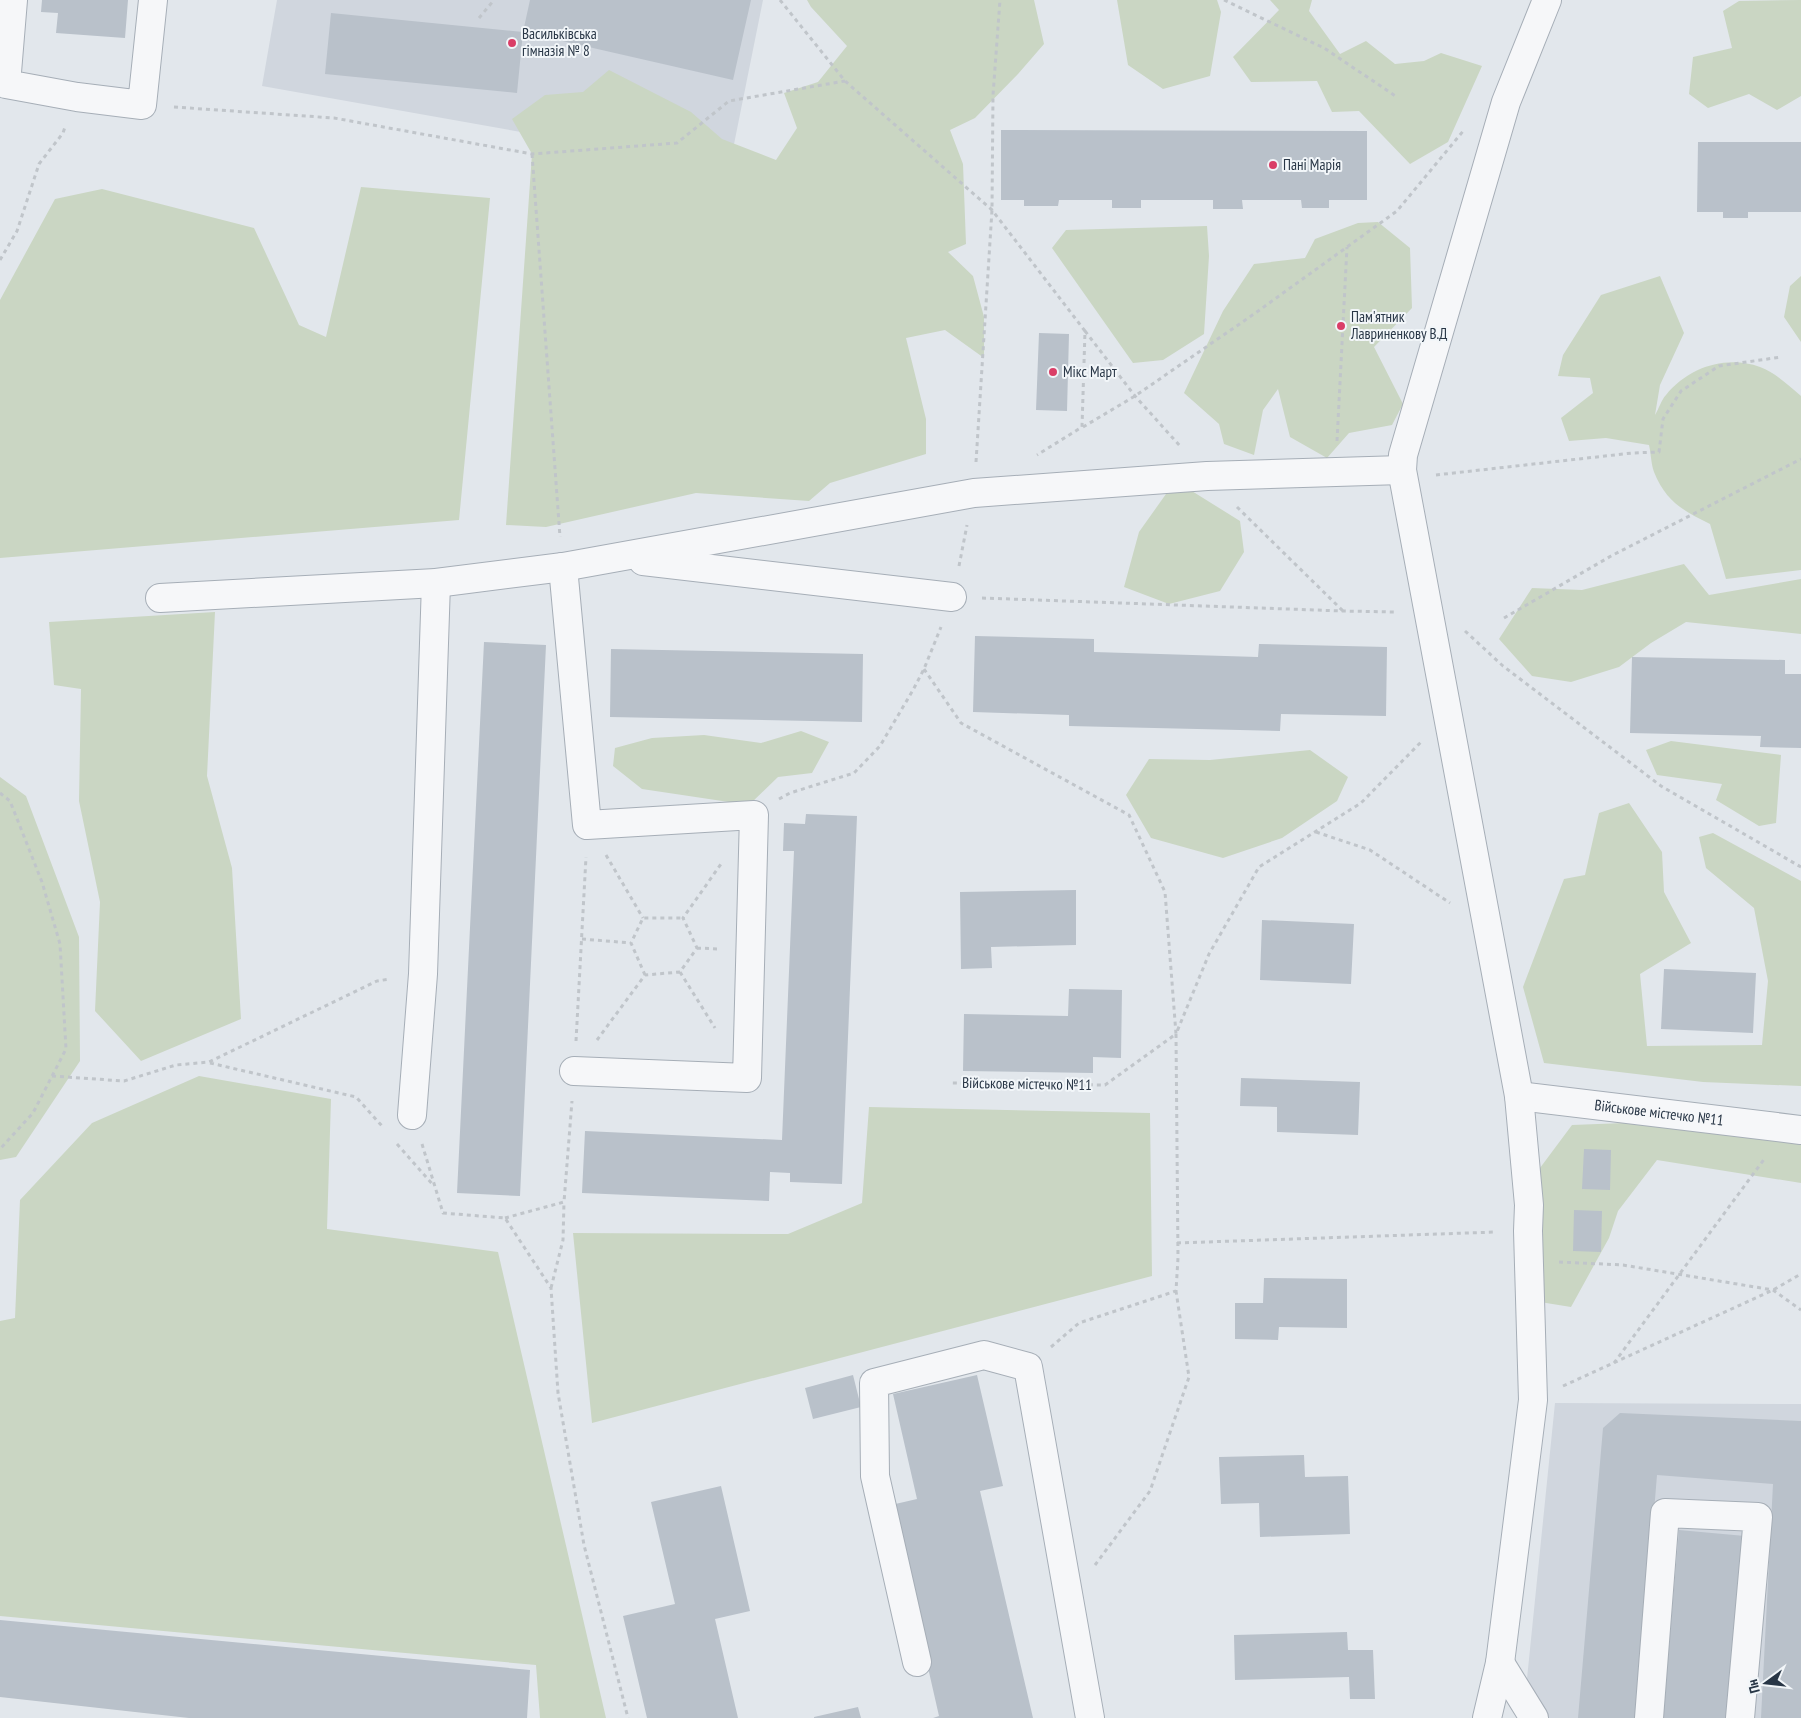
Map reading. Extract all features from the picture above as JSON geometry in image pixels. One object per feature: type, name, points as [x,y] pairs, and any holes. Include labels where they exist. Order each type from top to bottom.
[{"type":"street","points":[[12,0],[6,84],[77,98],[142,105],[153,0]]},
{"type":"street","points":[[1487,1718],[1500,1663],[1533,1400],[1528,1231],[1529,1204],[1519,1096],[1402,470],[1403,455],[1506,102],[1547,0]]},
{"type":"street","points":[[160,598],[436,583],[563,567],[974,493],[1207,476],[1402,470]]},
{"type":"street","points":[[613,558],[952,597]]},
{"type":"street","points":[[563,567],[587,825],[754,815],[747,1078],[574,1071]]},
{"type":"street","points":[[412,1115],[423,974],[436,583]]},
{"type":"street","name":"Військове містечко №11","points":[[1519,1096],[1794,1129]]},
{"type":"street","points":[[917,1662],[875,1476],[874,1383],[984,1355],[1028,1367],[1090,1718]]},
{"type":"street","points":[[1649,1718],[1665,1513],[1758,1517],[1740,1718]]},
{"type":"street","points":[[1500,1663],[1534,1718]]},
{"type":"path","points":[[479,18],[494,0]]},
{"type":"path","points":[[780,0],[845,81],[992,210],[1085,331],[1082,428]]},
{"type":"path","points":[[754,815],[790,793],[854,773],[880,746],[924,669],[952,597],[974,493],[992,210],[993,95],[1000,0]]},
{"type":"path","points":[[1224,0],[1324,48],[1397,97]]},
{"type":"path","points":[[142,105],[334,118],[532,154],[677,143],[729,101],[845,81]]},
{"type":"path","points":[[0,260],[17,231],[39,164],[63,133],[77,98]]},
{"type":"path","points":[[1032,458],[1135,396],[1254,314],[1397,211],[1465,128]]},
{"type":"path","points":[[532,154],[563,567]]},
{"type":"path","points":[[1336,472],[1347,246]]},
{"type":"path","points":[[1428,476],[1632,453],[1659,452],[1663,419],[1681,391],[1719,366],[1781,357]]},
{"type":"path","points":[[1504,618],[1611,556],[1801,459]]},
{"type":"path","points":[[952,597],[1343,611],[1444,612],[1503,666],[1661,786],[1801,867]]},
{"type":"path","points":[[924,669],[961,723],[1129,815],[1165,892],[1176,1034],[1176,1291],[1189,1377],[1150,1491],[1068,1600]]},
{"type":"path","points":[[1176,1034],[1209,954],[1259,867],[1361,803],[1448,715]]},
{"type":"path","points":[[0,793],[10,801],[42,882],[60,944],[66,1049],[33,1113],[0,1149]]},
{"type":"path","points":[[587,825],[643,918]]},
{"type":"path","points":[[587,825],[563,1240],[551,1288],[558,1393],[584,1546],[628,1718]]},
{"type":"path","points":[[1315,832],[1370,850],[1487,928]]},
{"type":"path","points":[[683,918],[721,863]]},
{"type":"path","points":[[643,918],[683,918]]},
{"type":"path","points":[[643,918],[631,943],[645,975]]},
{"type":"path","points":[[574,1071],[645,975],[680,972],[697,948],[683,918]]},
{"type":"path","points":[[581,939],[631,943]]},
{"type":"path","points":[[680,972],[716,1029]]},
{"type":"path","points":[[209,1062],[377,981],[423,974]]},
{"type":"path","name":"Військове містечко №11","points":[[952,1083],[1105,1084],[1176,1034]]},
{"type":"path","points":[[52,1076],[124,1081],[176,1065],[209,1062],[356,1096],[387,1132]]},
{"type":"path","points":[[412,1115],[443,1213],[505,1218],[564,1202]]},
{"type":"path","points":[[1614,1363],[1679,1274],[1794,1129]]},
{"type":"path","points":[[393,1139],[436,1188]]},
{"type":"path","points":[[505,1218],[551,1288]]},
{"type":"path","points":[[1177,1242],[1528,1231]]},
{"type":"path","points":[[1529,1260],[1623,1265],[1774,1290],[1801,1310]]},
{"type":"path","points":[[1533,1400],[1774,1290],[1801,1274]]},
{"type":"path","points":[[1028,1367],[1079,1323],[1176,1291]]},
{"type":"shaded area","name":"Васильківська гімназія № 8","points":[[277,0],[763,0],[729,169],[262,86]]},
{"type":"shaded area","points":[[1555,1403],[1801,1404],[1801,1718],[1523,1718]]},
{"type":"green space","points":[[807,0],[1034,0],[1044,44],[975,118],[950,130],[963,164],[966,244],[948,252],[973,276],[984,317],[984,358],[945,330],[906,338],[926,419],[926,454],[830,483],[809,501],[696,493],[546,527],[506,525],[532,154],[512,119],[545,95],[583,92],[609,70],[691,112],[722,139],[776,160],[797,128],[784,93],[818,82],[847,46],[811,7]]},
{"type":"green space","points":[[1117,0],[1217,0],[1221,12],[1210,76],[1163,89],[1128,65]]},
{"type":"green space","points":[[1270,0],[1312,0],[1309,11],[1340,54],[1366,41],[1395,64],[1424,61],[1441,53],[1482,66],[1448,142],[1410,164],[1359,111],[1332,112],[1317,81],[1251,82],[1233,57],[1279,10]]},
{"type":"green space","points":[[1801,0],[1801,96],[1777,110],[1749,94],[1708,108],[1689,94],[1693,57],[1732,48],[1723,11],[1739,1]]},
{"type":"green space","points":[[361,187],[490,198],[459,520],[0,558],[0,300],[55,199],[102,189],[254,228],[299,325],[326,337]]},
{"type":"green space","points":[[1378,222],[1410,248],[1412,308],[1374,347],[1403,404],[1392,425],[1349,433],[1327,458],[1290,437],[1278,389],[1263,410],[1254,455],[1224,444],[1219,424],[1184,393],[1223,311],[1254,264],[1305,258],[1315,239],[1358,223]]},
{"type":"green space","points":[[1207,226],[1209,256],[1204,334],[1163,360],[1133,363],[1052,248],[1066,230]]},
{"type":"green space","points":[[1660,276],[1684,333],[1660,385],[1655,415],[1664,397],[1675,385],[1697,371],[1721,363],[1734,362],[1760,367],[1777,376],[1801,396],[1801,570],[1726,579],[1710,524],[1684,510],[1664,491],[1652,466],[1649,445],[1606,438],[1569,441],[1561,418],[1593,393],[1590,378],[1558,376],[1563,355],[1601,295]]},
{"type":"green space","points":[[1801,276],[1801,342],[1784,317],[1790,286]]},
{"type":"green space","points":[[1187,488],[1240,521],[1244,552],[1220,591],[1169,604],[1124,587],[1139,532],[1166,494]]},
{"type":"green space","points":[[1684,564],[1709,595],[1801,579],[1801,634],[1686,622],[1651,643],[1619,667],[1571,682],[1532,676],[1499,639],[1532,588],[1582,590]]},
{"type":"green space","points":[[215,612],[207,776],[232,868],[241,1019],[141,1061],[95,1011],[100,902],[79,801],[81,689],[54,685],[49,622]]},
{"type":"green space","points":[[801,731],[829,742],[812,773],[778,777],[749,805],[642,789],[613,766],[615,748],[652,738],[704,735],[761,743]]},
{"type":"green space","points":[[1671,741],[1781,755],[1776,823],[1759,826],[1716,800],[1722,784],[1657,775],[1646,750]]},
{"type":"green space","points":[[1310,750],[1348,777],[1337,801],[1282,838],[1223,858],[1151,838],[1126,795],[1149,759],[1210,760]]},
{"type":"green space","points":[[0,777],[26,796],[79,937],[80,1061],[16,1157],[0,1160]]},
{"type":"green space","points":[[1629,803],[1662,852],[1664,892],[1691,943],[1640,974],[1647,1046],[1762,1045],[1768,981],[1754,908],[1706,868],[1699,837],[1713,833],[1801,881],[1801,1086],[1703,1082],[1544,1063],[1523,987],[1564,879],[1585,875],[1599,813]]},
{"type":"green space","points":[[199,1076],[331,1099],[327,1229],[498,1252],[606,1718],[540,1718],[536,1665],[0,1616],[0,1321],[15,1318],[20,1200],[92,1123]]},
{"type":"green space","points":[[869,1107],[1150,1113],[1152,1276],[592,1423],[573,1233],[788,1234],[862,1203]]},
{"type":"green space","points":[[1650,1122],[1801,1142],[1801,1183],[1657,1160],[1618,1211],[1609,1238],[1571,1307],[1540,1302],[1536,1248],[1540,1168],[1572,1125]]},
{"type":"building","points":[[42,0],[128,0],[125,38],[56,33],[58,13],[41,12]]},
{"type":"building","points":[[530,0],[751,0],[733,80],[523,32]]},
{"type":"building","points":[[331,13],[523,32],[517,93],[325,74]]},
{"type":"building","points":[[1001,130],[1367,131],[1367,200],[1329,200],[1329,208],[1302,208],[1301,200],[1242,200],[1243,209],[1213,209],[1213,200],[1141,200],[1141,208],[1112,208],[1112,200],[1059,200],[1058,206],[1024,206],[1024,200],[1001,200]]},
{"type":"building","points":[[1698,142],[1801,142],[1801,212],[1748,212],[1748,218],[1723,218],[1723,212],[1697,212]]},
{"type":"building","name":"Мікс Март","points":[[1039,333],[1069,334],[1067,411],[1036,410]]},
{"type":"building","points":[[975,636],[1094,639],[1094,652],[1258,657],[1259,644],[1387,647],[1386,716],[1281,714],[1280,731],[1069,726],[1069,715],[973,712]]},
{"type":"building","points":[[484,642],[546,645],[520,1196],[457,1193]]},
{"type":"building","points":[[611,649],[863,654],[862,722],[610,717]]},
{"type":"building","points":[[1632,657],[1785,660],[1785,674],[1801,674],[1801,748],[1760,747],[1761,736],[1630,733]]},
{"type":"building","points":[[806,814],[857,816],[842,1184],[790,1182],[790,1173],[770,1172],[769,1201],[582,1193],[585,1131],[782,1140],[794,851],[783,851],[784,823],[805,824]]},
{"type":"building","points":[[1076,890],[1076,945],[991,947],[992,968],[961,969],[960,892]]},
{"type":"building","points":[[1262,920],[1354,924],[1351,984],[1260,980]]},
{"type":"building","points":[[1664,969],[1756,973],[1753,1033],[1661,1029]]},
{"type":"building","points":[[1069,989],[1122,990],[1121,1058],[1093,1057],[1093,1073],[963,1071],[964,1014],[1068,1016]]},
{"type":"building","points":[[1241,1078],[1360,1082],[1358,1135],[1277,1132],[1277,1107],[1240,1106]]},
{"type":"building","points":[[1584,1149],[1611,1150],[1610,1190],[1582,1189]]},
{"type":"building","points":[[1574,1210],[1602,1211],[1601,1252],[1573,1251]]},
{"type":"building","points":[[1264,1278],[1347,1279],[1347,1328],[1279,1327],[1278,1340],[1235,1339],[1235,1303],[1263,1303]]},
{"type":"building","points":[[853,1375],[861,1407],[813,1419],[805,1388]]},
{"type":"building","points":[[977,1375],[1003,1486],[980,1491],[1033,1718],[933,1718],[939,1716],[891,1505],[917,1499],[893,1394]]},
{"type":"building","points":[[1620,1413],[1801,1421],[1801,1718],[1761,1718],[1773,1484],[1657,1475],[1637,1718],[1578,1718],[1603,1428]]},
{"type":"building","points":[[1304,1455],[1305,1477],[1348,1476],[1350,1534],[1260,1537],[1259,1503],[1221,1504],[1219,1457]]},
{"type":"building","points":[[721,1486],[750,1611],[715,1619],[738,1718],[647,1718],[623,1616],[675,1604],[651,1502]]},
{"type":"building","points":[[1679,1530],[1745,1536],[1729,1718],[1663,1718]]},
{"type":"building","points":[[0,1620],[530,1670],[527,1718],[189,1718],[0,1697]]},
{"type":"building","points":[[1347,1632],[1348,1650],[1373,1650],[1375,1699],[1350,1699],[1349,1677],[1235,1680],[1234,1635]]},
{"type":"building","points":[[858,1707],[861,1718],[814,1718],[814,1717]]},
{"type":"place","name":"Васильківська гімназія № 8","points":[[512,43]]},
{"type":"place","name":"Панi Марiя","points":[[1273,165]]},
{"type":"place","name":"Пам'ятник Лавриненкову В.Д","points":[[1341,326]]},
{"type":"place","name":"Мікс Март","points":[[1053,372]]}]
